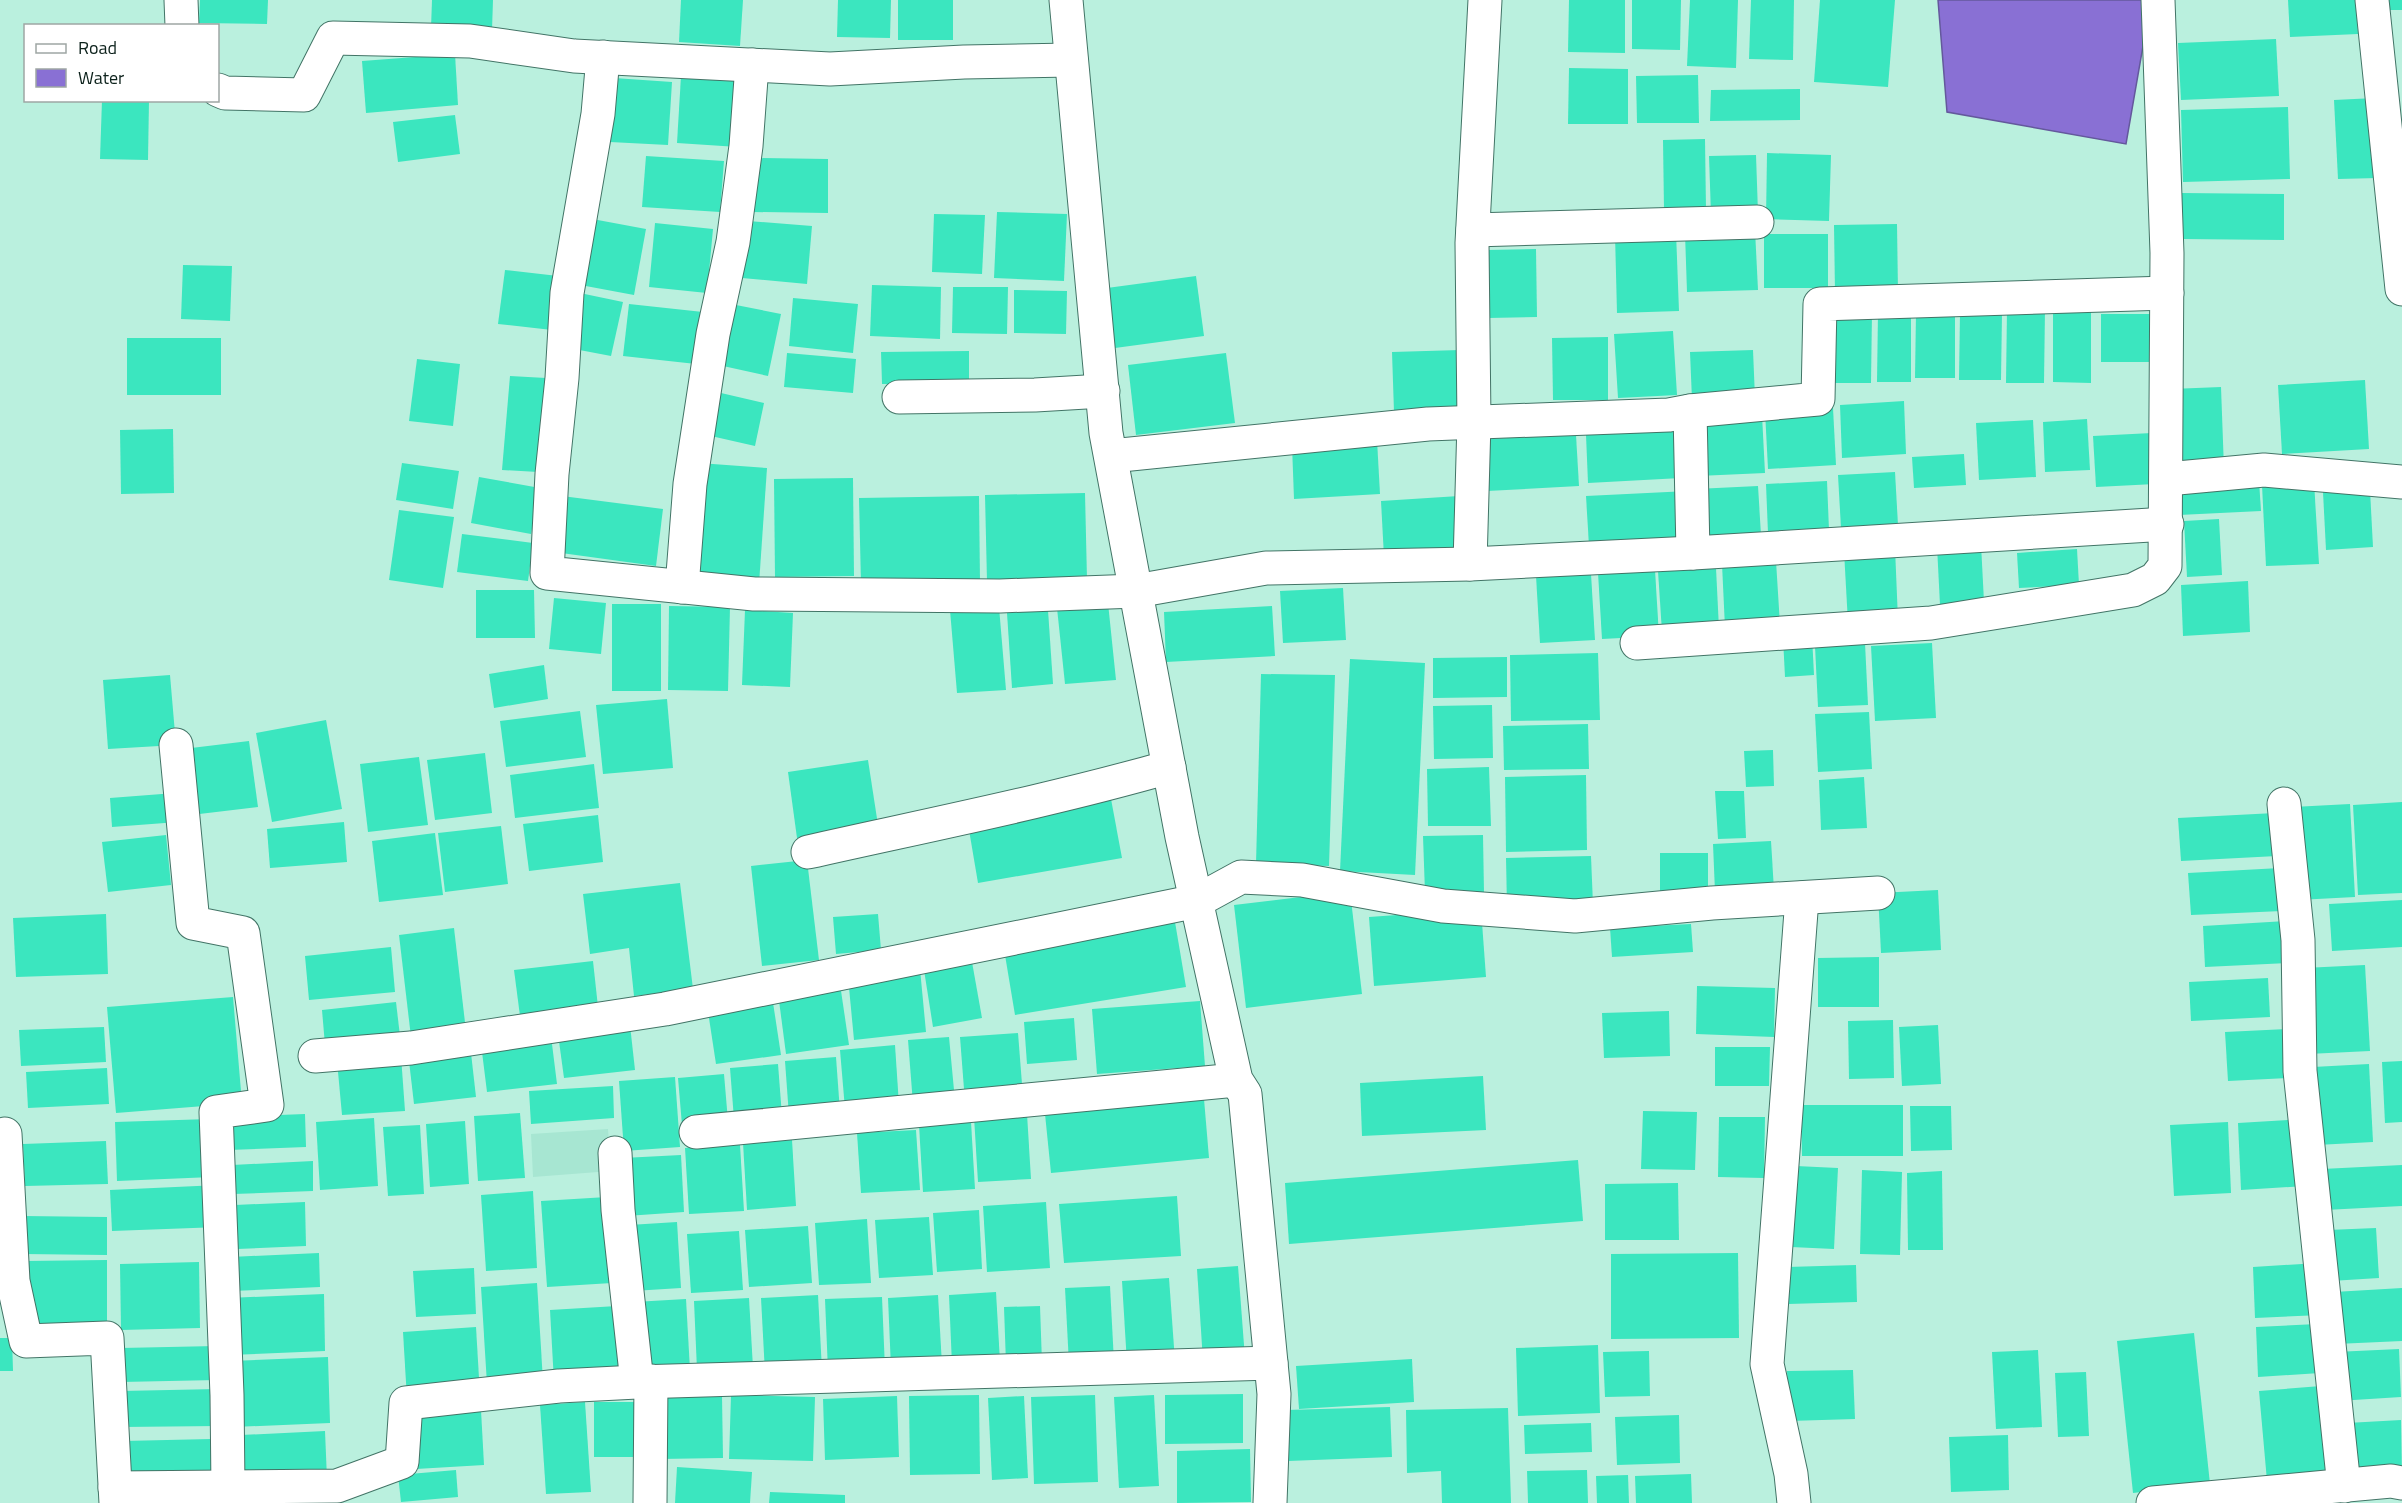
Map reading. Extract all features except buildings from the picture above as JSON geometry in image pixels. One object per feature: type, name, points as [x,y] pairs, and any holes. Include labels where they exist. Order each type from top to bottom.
[{"type":"street","points":[[181,0],[182,24]]},
{"type":"street","points":[[1066,0],[1102,391],[1111,456],[1169,767],[1197,901],[1236,1080],[1245,1094],[1274,1394],[1270,1503]]},
{"type":"street","points":[[1470,564],[1474,422],[1473,230],[1485,0]]},
{"type":"street","points":[[1637,643],[1931,623],[2133,590],[2155,579],[2165,566],[2167,524],[2167,293],[2158,0]]},
{"type":"street","points":[[2372,0],[2402,289]]},
{"type":"street","points":[[219,90],[225,93],[304,95],[333,38],[471,41],[574,56],[830,69],[964,62],[1071,60]]},
{"type":"street","points":[[603,57],[596,125],[567,292],[562,378],[552,474],[547,573],[766,594],[1000,596],[1136,591],[1266,567],[1470,564],[1693,554],[2167,524]]},
{"type":"street","points":[[682,587],[690,484],[713,334],[733,242],[746,146],[752,65]]},
{"type":"street","points":[[1473,230],[1757,222]]},
{"type":"street","points":[[1111,456],[1428,424],[1669,415],[1818,399],[1820,304],[2167,293]]},
{"type":"street","points":[[899,397],[1035,395],[1102,391]]},
{"type":"street","points":[[1690,411],[1693,554]]},
{"type":"street","points":[[2167,479],[2264,470],[2402,482]]},
{"type":"street","points":[[176,745],[193,923],[243,933],[267,1105],[216,1112],[227,1383],[228,1489]]},
{"type":"street","points":[[808,852],[959,816],[1080,792],[1169,767]]},
{"type":"street","points":[[2284,804],[2298,940],[2300,1071],[2344,1486]]},
{"type":"street","points":[[315,1056],[411,1048],[665,1009],[1197,901],[1241,877],[1302,880],[1443,906],[1575,916],[1712,903],[1878,893]]},
{"type":"street","points":[[1794,1503],[1791,1474],[1767,1364],[1802,898]]},
{"type":"street","points":[[696,1132],[1236,1080]]},
{"type":"street","points":[[5,1134],[13,1281],[26,1341],[107,1338],[115,1496],[228,1489],[305,1495],[337,1486],[402,1462],[406,1403],[560,1386],[644,1381],[1271,1363]]},
{"type":"street","points":[[615,1153],[618,1210],[644,1381],[650,1503]]},
{"type":"street","points":[[2153,1503],[2391,1481],[2402,1483]]},
{"type":"shaded area","points":[[608,1129],[611,1171],[533,1177],[531,1134]]},
{"type":"water","points":[[1938,0],[2151,0],[2126,144],[1947,112]]}]
